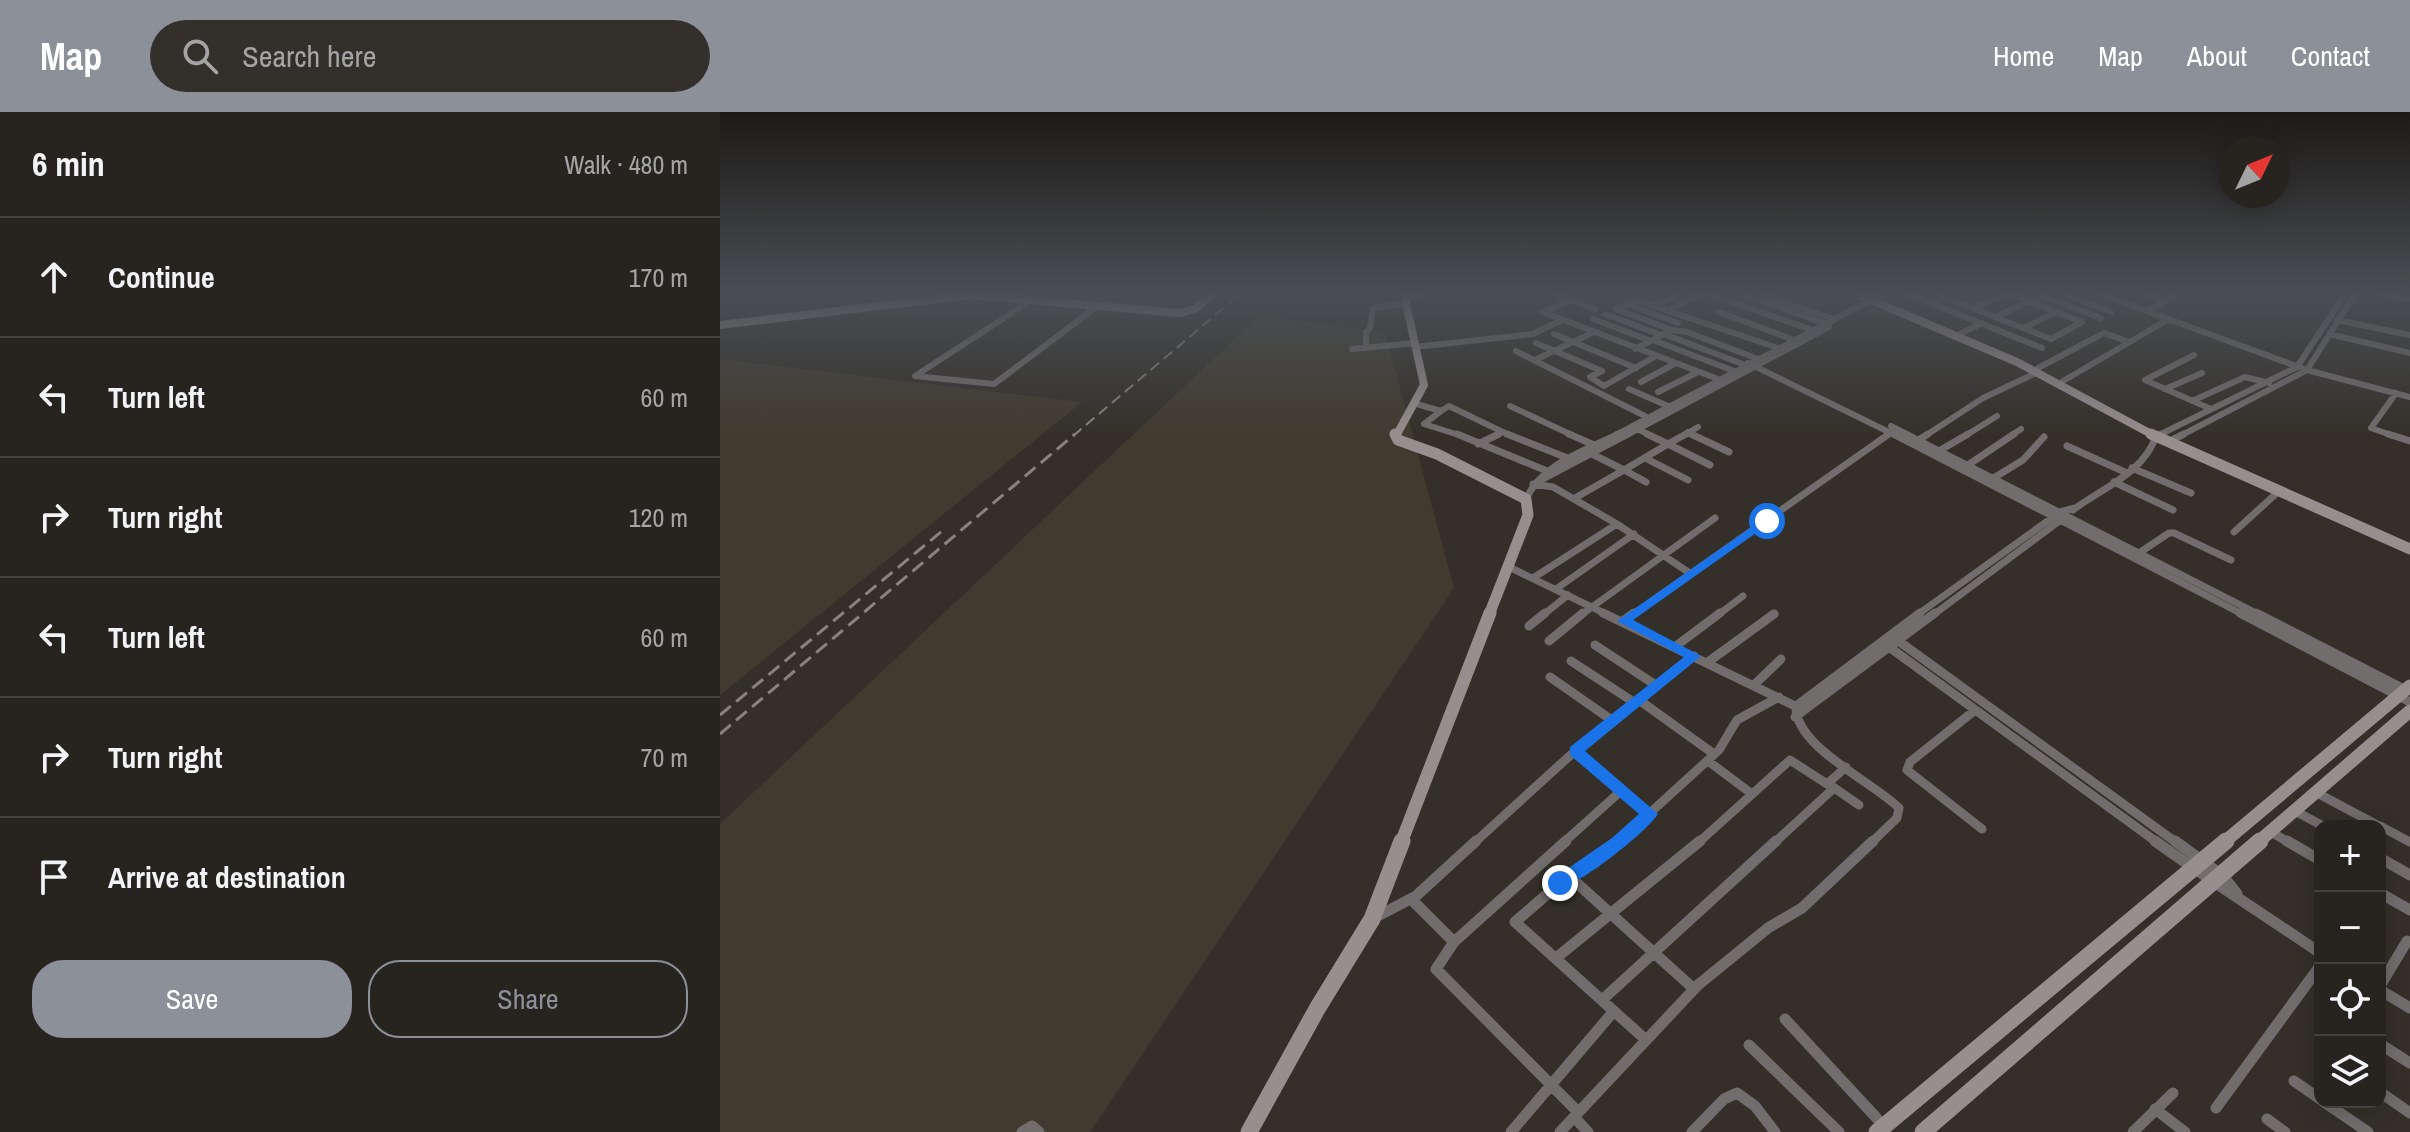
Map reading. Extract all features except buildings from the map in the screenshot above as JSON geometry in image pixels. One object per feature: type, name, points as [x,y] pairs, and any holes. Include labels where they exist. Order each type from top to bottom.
[{"type":"street","points":[[968,342],[915,376],[994,384],[1050,342]]},
{"type":"street","points":[[1366,342],[1366,348]]},
{"type":"street","points":[[1414,342],[1424,385],[1395,434],[1398,440],[1437,454],[1526,499]]},
{"type":"street","points":[[1352,349],[1451,342]]},
{"type":"street","points":[[1537,359],[1573,342],[1636,368]]},
{"type":"street","points":[[1615,342],[1718,379]]},
{"type":"street","points":[[1635,349],[1649,342]]},
{"type":"street","points":[[1656,342],[1734,371]]},
{"type":"street","points":[[1686,342],[1753,363]]},
{"type":"street","points":[[1707,342],[1966,466],[2407,693]]},
{"type":"street","points":[[1759,342],[1778,348]]},
{"type":"street","points":[[1533,484],[1675,409],[1791,342]]},
{"type":"street","points":[[1249,1132],[1317,1009],[1372,919],[1509,567],[1528,515],[1526,499],[1533,484],[1547,471],[1593,450],[1645,416],[1793,342]]},
{"type":"street","points":[[1973,342],[2063,381],[2163,439],[2410,542]]},
{"type":"street","points":[[2026,342],[2042,348]]},
{"type":"street","points":[[1916,442],[1983,398],[2089,342]]},
{"type":"street","points":[[2063,381],[2129,342]]},
{"type":"street","points":[[2233,342],[2299,365]]},
{"type":"street","points":[[2236,342],[2309,369],[2410,397]]},
{"type":"street","points":[[1799,711],[1889,640],[2061,516],[2130,471],[2163,439],[2211,409],[2269,383],[2299,365],[2314,342]]},
{"type":"street","points":[[2163,439],[2309,369],[2325,342]]},
{"type":"street","points":[[2352,342],[2410,353]]},
{"type":"street","points":[[1536,343],[1602,371],[1590,377],[1622,377],[1654,357]]},
{"type":"street","points":[[1516,351],[1645,416]]},
{"type":"street","points":[[2194,355],[2145,379],[2211,409]]},
{"type":"street","points":[[1641,382],[1674,364]]},
{"type":"street","points":[[2038,370],[2163,439],[2410,549]]},
{"type":"street","points":[[1658,392],[1698,372]]},
{"type":"street","points":[[2165,389],[2202,373]]},
{"type":"street","points":[[2192,401],[2245,377],[2269,383]]},
{"type":"street","points":[[1629,389],[1675,409]]},
{"type":"street","points":[[2396,393],[2371,428],[2409,438]]},
{"type":"street","points":[[1413,403],[1441,411]]},
{"type":"street","points":[[1547,471],[1424,424],[1449,406],[1502,432],[1570,459]]},
{"type":"street","points":[[1510,406],[1646,482]]},
{"type":"street","points":[[1937,452],[1997,416]]},
{"type":"street","points":[[1575,498],[1698,427]]},
{"type":"street","points":[[1636,428],[1710,465]]},
{"type":"street","points":[[1966,466],[2021,429]]},
{"type":"street","points":[[1623,621],[1893,431]]},
{"type":"street","points":[[1478,444],[1502,432]]},
{"type":"street","points":[[1688,432],[1729,452]]},
{"type":"street","points":[[1990,479],[2023,460],[2044,437]]},
{"type":"street","points":[[2067,446],[2191,493]]},
{"type":"street","points":[[1645,458],[1688,480]]},
{"type":"street","points":[[2114,482],[2173,510]]},
{"type":"street","points":[[1533,484],[1553,487],[1575,498],[1691,574]]},
{"type":"street","points":[[2234,532],[2279,491]]},
{"type":"street","points":[[2061,516],[2139,553],[2407,693]]},
{"type":"street","points":[[1549,641],[1592,606],[1715,518]]},
{"type":"street","points":[[1533,578],[1617,524]]},
{"type":"street","points":[[2139,553],[2169,533],[2174,533],[2231,560]]},
{"type":"street","points":[[1556,589],[1634,534]]},
{"type":"street","points":[[1509,567],[1779,697],[1799,711],[1810,736],[1899,808],[1897,818],[1802,908],[1768,928],[1694,989],[1560,1132]]},
{"type":"street","points":[[1529,626],[1568,595]]},
{"type":"street","points":[[1676,646],[1743,596]]},
{"type":"street","points":[[1708,662],[1774,614]]},
{"type":"street","points":[[1889,640],[1974,711],[2197,864]]},
{"type":"street","points":[[1889,640],[2314,949]]},
{"type":"street","points":[[1595,645],[1657,686]]},
{"type":"street","points":[[1372,919],[1411,899],[1575,751],[1694,656]]},
{"type":"street","points":[[1754,685],[1781,659]]},
{"type":"street","points":[[1571,661],[1637,702],[1711,758],[1752,794]]},
{"type":"street","points":[[1550,677],[1613,721]]},
{"type":"street","points":[[1785,1019],[1880,1129],[2407,693]]},
{"type":"street","points":[[1646,1040],[1515,922],[1650,814],[1711,758],[1737,720],[1779,697]]},
{"type":"street","points":[[1974,711],[1910,762],[1907,770],[1982,829]]},
{"type":"street","points":[[1923,1132],[2295,811],[2406,720]]},
{"type":"street","points":[[1575,751],[1650,814]]},
{"type":"street","points":[[1556,958],[1698,843],[1790,760],[1859,805]]},
{"type":"street","points":[[1602,1000],[1830,786],[1846,767]]},
{"type":"street","points":[[1588,1132],[1551,1084],[1436,969],[1454,942],[1622,790]]},
{"type":"street","points":[[2317,793],[2369,820]]},
{"type":"street","points":[[2295,811],[2314,821]]},
{"type":"street","points":[[2386,829],[2410,842]]},
{"type":"street","points":[[2271,832],[2314,857]]},
{"type":"street","points":[[2386,861],[2410,875]]},
{"type":"street","points":[[1569,876],[1694,989]]},
{"type":"street","points":[[2386,896],[2410,910]]},
{"type":"street","points":[[1411,899],[1454,942]]},
{"type":"street","points":[[2386,978],[2407,941]]},
{"type":"street","points":[[2216,1108],[2314,974]]},
{"type":"street","points":[[2386,992],[2410,1008]]},
{"type":"street","points":[[1511,1132],[1614,1011]]},
{"type":"street","points":[[1749,1045],[1839,1132]]},
{"type":"street","points":[[2386,1048],[2410,1063]]},
{"type":"street","points":[[2294,1081],[2314,1095]]},
{"type":"street","points":[[1692,1132],[1724,1099],[1737,1093],[1755,1106],[1775,1132]]},
{"type":"street","points":[[2133,1132],[2173,1093]]},
{"type":"street","points":[[2386,1096],[2410,1113]]},
{"type":"street","points":[[2332,1108],[2368,1132]]},
{"type":"street","points":[[2155,1109],[2185,1132]]},
{"type":"street","points":[[2267,1119],[2285,1132]]},
{"type":"street","points":[[1022,1132],[1032,1126],[1039,1132]]},
{"type":"shaded area","points":[[1232,342],[1388,342],[1454,588],[1090,1132],[720,1132],[720,824]]},
{"type":"shaded area","points":[[720,359],[1082,402],[720,695]]},
{"type":"railway","points":[[1073,436],[1184,342]]},
{"type":"railway","points":[[720,734],[1075,434]]},
{"type":"railway","points":[[720,715],[942,531]]},
{"type":"route","points":[[1560,883],[1617,843],[1650,814],[1575,751],[1694,656],[1623,621],[1767,521]]}]
